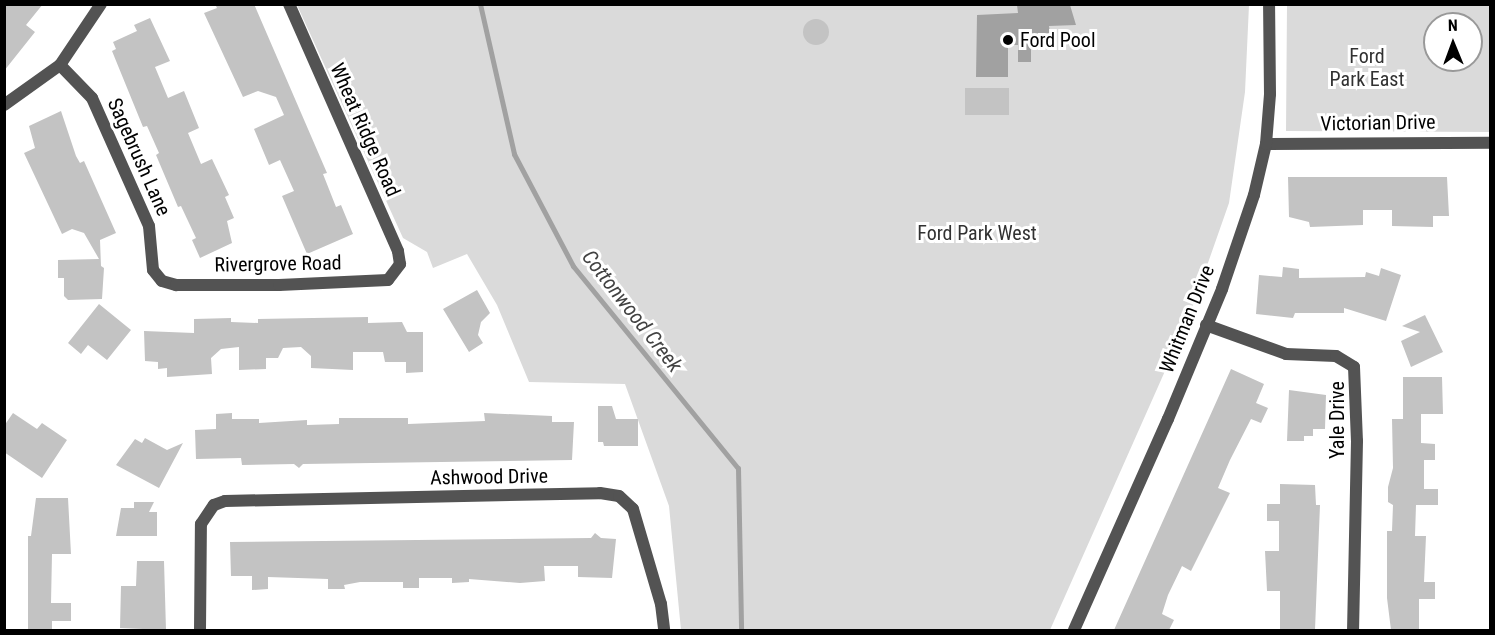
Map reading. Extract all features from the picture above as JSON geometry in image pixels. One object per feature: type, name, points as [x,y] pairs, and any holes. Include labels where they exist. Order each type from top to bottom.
[{"type":"street","points":[[4,105],[60,65],[101,4]]},
{"type":"street","name":"Wheat Ridge Road","points":[[289,4],[398,251],[397,271]]},
{"type":"street","name":"Whitman Drive","points":[[1074,630],[1206,325],[1242,232],[1266,144],[1269,4]]},
{"type":"street","name":"Sagebrush Lane","points":[[60,65],[92,98],[149,226],[157,276]]},
{"type":"street","name":"Victorian Drive","points":[[1266,144],[1491,142]]},
{"type":"street","name":"Rivergrove Road","points":[[157,276],[176,285],[279,285],[381,282],[397,271]]},
{"type":"street","name":"Yale Drive","points":[[1206,325],[1278,352],[1336,356],[1354,367],[1358,378],[1353,630]]},
{"type":"street","name":"Ashwood Drive","points":[[200,630],[201,524],[214,505],[236,499],[610,493],[633,509],[661,604],[664,630]]},
{"type":"green space","name":"Ford Park West","points":[[297,5],[1249,5],[1245,92],[1229,203],[1189,317],[1050,630],[681,630],[669,506],[625,384],[529,382],[497,305],[467,254],[433,268],[427,252],[403,238]]},
{"type":"green space","name":"Ford Park East","points":[[1287,5],[1490,5],[1490,132],[1286,131]]},
{"type":"shaded area","name":"Ford Pool","points":[[1017,5],[1070,5],[1076,25],[1049,26],[1050,33],[1031,44],[1031,62],[1018,62],[1018,45],[1008,45],[1008,77],[976,77],[977,15],[1018,13]]},
{"type":"building","points":[[4,4],[43,4],[26,25],[35,32],[4,71]]},
{"type":"building","points":[[215,4],[254,4],[327,173],[323,174],[336,207],[341,205],[353,234],[307,254],[282,196],[294,191],[280,160],[269,165],[254,129],[284,115],[276,97],[258,91],[243,97],[204,13],[217,8]]},
{"type":"building","points":[[150,18],[170,61],[155,67],[168,98],[184,91],[199,128],[188,133],[201,164],[212,159],[229,195],[225,197],[234,218],[227,221],[232,243],[200,258],[192,240],[196,238],[181,206],[178,207],[156,155],[159,153],[147,126],[143,127],[112,51],[116,49],[113,42],[137,31],[134,25]]},
{"type":"building","points":[[816,19],[825,23],[829,32],[825,41],[816,45],[807,41],[803,32],[807,23]]},
{"type":"building","points":[[965,88],[1009,88],[1009,115],[965,115]]},
{"type":"building","points":[[61,111],[76,156],[80,163],[84,161],[116,233],[100,240],[101,266],[104,268],[102,299],[68,300],[64,296],[64,278],[58,278],[58,260],[99,259],[84,233],[72,229],[62,234],[24,153],[35,148],[29,126]]},
{"type":"building","points":[[1288,177],[1447,177],[1449,216],[1433,216],[1433,227],[1392,226],[1392,210],[1363,210],[1363,225],[1310,227],[1309,222],[1289,217]]},
{"type":"building","points":[[1283,267],[1299,269],[1299,278],[1365,277],[1366,272],[1379,276],[1381,268],[1401,275],[1386,321],[1344,308],[1344,313],[1295,313],[1293,318],[1256,314],[1259,275],[1282,277]]},
{"type":"building","points":[[477,290],[490,313],[481,322],[478,335],[483,343],[469,352],[443,309]]},
{"type":"building","points":[[99,304],[131,330],[107,360],[88,345],[81,354],[68,343]]},
{"type":"building","points":[[1425,315],[1443,352],[1411,367],[1401,341],[1420,332],[1402,326]]},
{"type":"building","points":[[368,317],[368,323],[402,322],[407,332],[423,332],[423,372],[406,373],[406,362],[385,362],[383,352],[353,352],[353,370],[311,368],[311,356],[301,347],[283,348],[278,358],[266,358],[266,369],[239,370],[239,347],[221,349],[211,358],[212,374],[167,377],[167,368],[158,369],[158,362],[145,361],[144,331],[194,333],[194,319],[231,318],[231,322],[258,323],[258,319]]},
{"type":"building","points":[[1231,369],[1264,384],[1256,403],[1268,408],[1261,423],[1251,419],[1218,488],[1230,493],[1191,571],[1182,566],[1168,595],[1162,614],[1174,620],[1169,630],[1114,630]]},
{"type":"building","points":[[1403,377],[1442,377],[1443,414],[1421,414],[1421,443],[1435,444],[1435,460],[1424,460],[1424,489],[1438,489],[1438,505],[1416,505],[1415,536],[1426,536],[1424,582],[1435,582],[1435,599],[1419,599],[1419,630],[1391,630],[1387,598],[1387,531],[1392,531],[1393,505],[1388,502],[1388,487],[1393,468],[1392,419],[1403,419]]},
{"type":"building","points":[[1289,390],[1326,395],[1325,429],[1313,429],[1313,436],[1304,436],[1304,441],[1287,441]]},
{"type":"building","points":[[598,406],[612,406],[616,419],[638,419],[638,446],[604,446],[603,442],[598,442]]},
{"type":"building","points":[[13,413],[37,429],[42,423],[67,440],[42,478],[4,452],[4,426]]},
{"type":"building","points":[[232,413],[232,419],[259,419],[259,423],[307,420],[307,425],[339,424],[339,418],[408,418],[408,424],[485,421],[484,413],[552,416],[552,422],[574,422],[572,460],[303,464],[299,468],[294,464],[242,465],[241,458],[196,459],[195,430],[216,429],[216,414]]},
{"type":"building","points":[[145,438],[167,450],[183,443],[159,488],[116,465],[135,439],[142,443]]},
{"type":"building","points":[[1280,484],[1315,485],[1316,505],[1320,505],[1315,630],[1280,630],[1280,591],[1267,591],[1265,551],[1279,551],[1279,521],[1267,521],[1267,504],[1280,504]]},
{"type":"building","points":[[36,498],[68,498],[71,554],[52,554],[51,603],[71,603],[71,621],[52,621],[52,630],[28,630],[28,536],[31,536]]},
{"type":"building","points":[[134,502],[154,502],[149,512],[157,512],[157,536],[116,536],[121,508],[134,508]]},
{"type":"building","points":[[595,533],[601,538],[616,539],[612,578],[578,577],[578,566],[544,566],[545,581],[520,583],[469,579],[469,582],[452,583],[452,578],[419,578],[419,588],[403,588],[403,582],[360,582],[344,585],[345,589],[328,589],[328,579],[268,577],[268,589],[252,590],[252,576],[231,576],[230,542],[591,538]]},
{"type":"building","points":[[137,561],[164,561],[166,630],[120,628],[121,586],[136,586]]},
{"type":"waterway","name":"Cottonwood Creek","points":[[480,4],[514,154],[573,266],[738,468],[741,630]]},
{"type":"place","name":"Ford Pool","points":[[1008,40]]}]
